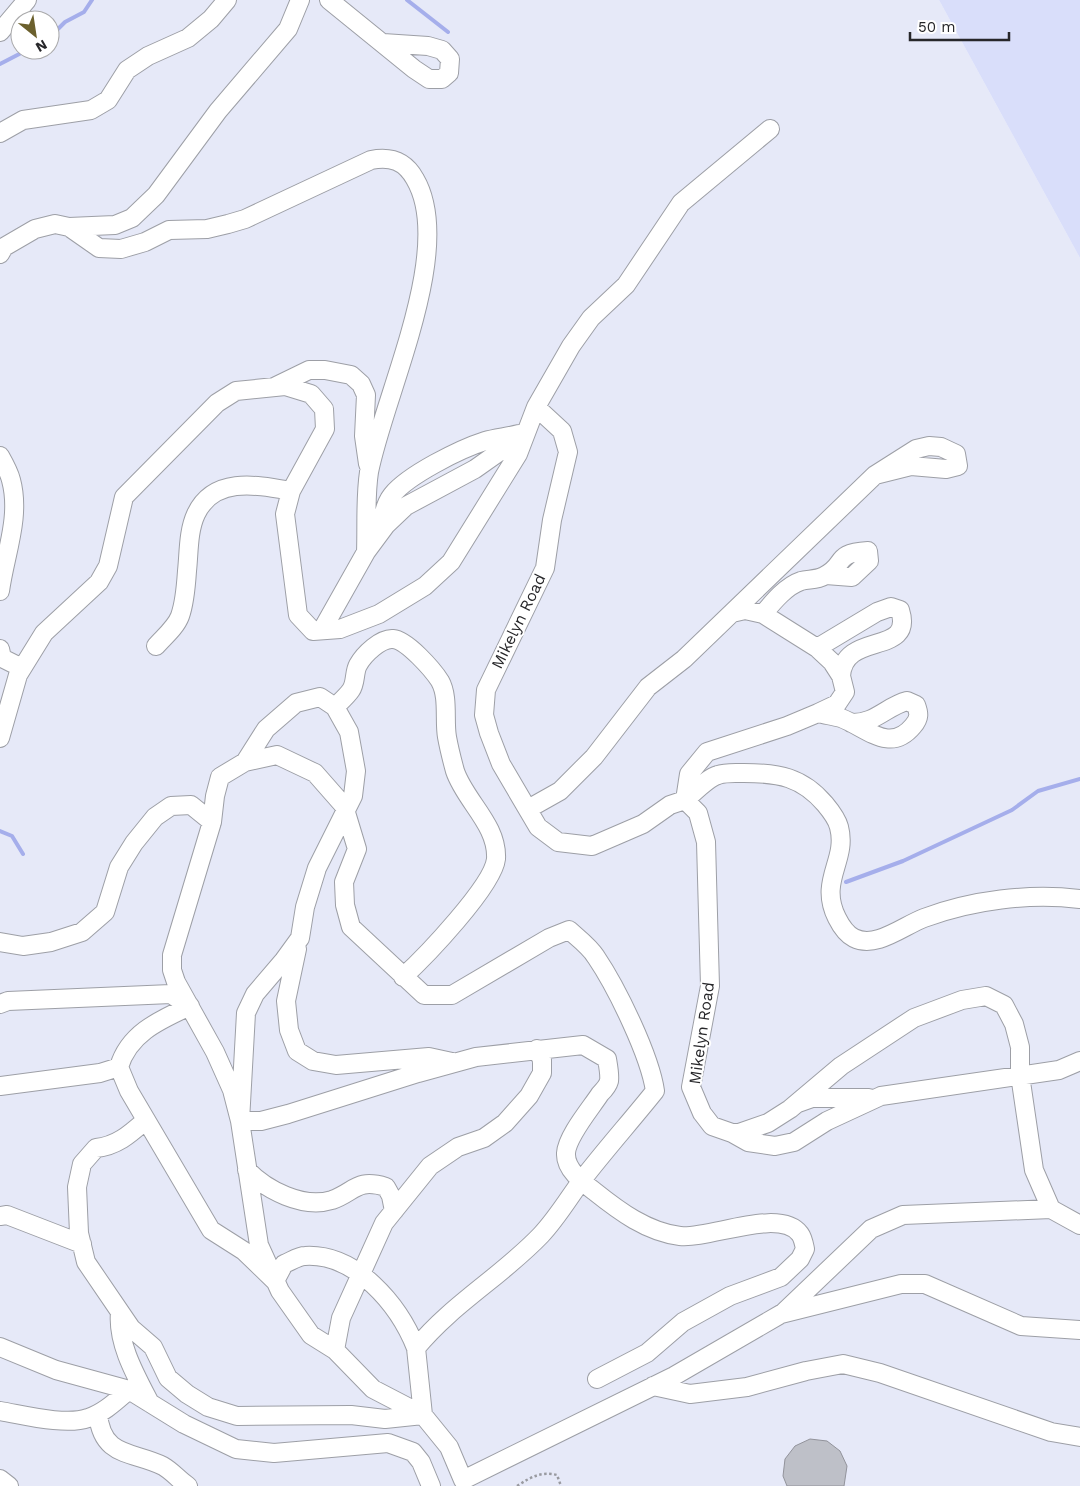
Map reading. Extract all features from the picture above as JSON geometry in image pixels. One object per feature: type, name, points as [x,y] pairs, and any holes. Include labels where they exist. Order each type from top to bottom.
[{"type":"street","points":[[0,32],[27,0]]},
{"type":"street","points":[[0,133],[23,120],[91,110],[108,100],[127,70],[148,56],[188,38],[211,18],[227,0]]},
{"type":"street","points":[[0,254],[4,247],[34,229],[55,224],[69,227],[115,225],[132,218],[156,195],[218,111],[288,29],[300,0]]},
{"type":"street","points":[[329,0],[383,43]]},
{"type":"street","points":[[0,738],[18,675],[22,668],[44,633],[99,582],[108,566],[124,497],[217,403],[236,391],[284,386],[311,394],[324,409],[325,429],[291,491],[285,514],[298,616],[314,630],[340,629],[379,614],[425,586],[450,562],[518,454],[536,407],[591,318],[626,285],[681,203],[770,129]]},
{"type":"street","points":[[69,227],[99,248],[121,249],[145,242],[170,230],[207,229],[245,219],[371,160],[384,157],[395,159],[404,165],[423,194],[426,209],[426,265],[417,311],[383,417],[369,474]]},
{"type":"street","points":[[274,387],[309,370],[340,372],[351,375],[361,384],[367,404],[364,436],[369,474],[366,552]]},
{"type":"street","name":"Mikelyn Road","points":[[536,407],[562,431],[568,452],[552,520],[545,568],[486,690],[484,715],[501,764],[538,827],[558,842],[592,846],[643,824],[670,806],[685,800],[698,813],[706,842],[710,986],[691,1087],[702,1113],[712,1126],[732,1133],[748,1142],[775,1146],[794,1142],[827,1121],[881,1096]]},
{"type":"street","points":[[322,630],[366,552],[381,531],[406,506],[476,469],[526,433]]},
{"type":"street","points":[[0,456],[11,480],[14,507],[13,528],[0,591]]},
{"type":"street","points":[[528,809],[560,791],[594,758],[648,687],[684,659],[875,475]]},
{"type":"street","points":[[156,646],[180,618],[184,600],[191,532],[195,516],[204,501],[231,486],[249,484],[291,491]]},
{"type":"street","points":[[762,614],[776,599],[800,581],[826,575]]},
{"type":"street","points":[[817,648],[877,612],[891,607],[900,610],[903,621],[900,632],[889,640],[851,653],[842,664],[841,676]]},
{"type":"street","points":[[685,800],[689,774],[707,752],[787,726],[818,713],[837,704],[845,692],[841,676],[832,662],[817,648],[762,614],[745,610],[732,613]]},
{"type":"street","points":[[336,707],[352,689],[358,664],[378,644],[392,638],[406,642],[440,681],[444,694],[447,738],[455,771],[468,799],[486,822],[493,838],[496,858],[491,875],[435,947],[404,977]]},
{"type":"street","points":[[0,649],[2,658],[22,668]]},
{"type":"street","points":[[245,762],[266,728],[296,703],[320,697],[336,707],[349,732],[356,771],[353,796],[317,868],[305,908],[286,1001],[289,1030],[297,1051],[313,1061],[336,1065],[429,1057],[454,1063]]},
{"type":"street","points":[[818,713],[840,718],[851,723]]},
{"type":"street","points":[[416,1348],[436,1324],[540,1236],[564,1208],[581,1181],[655,1091],[652,1074],[618,995],[596,956],[569,930],[549,938],[452,995],[424,995],[351,927],[345,905],[344,882],[357,849],[344,806],[315,773],[277,755],[245,762],[220,777],[215,796],[212,822],[172,955],[172,970],[176,982],[215,1052],[232,1090],[240,1121],[259,1245],[280,1291],[311,1335],[335,1350],[373,1389],[423,1415],[449,1447],[458,1484],[653,1386],[781,1314],[871,1229],[903,1215],[1051,1208],[1080,1225]]},
{"type":"street","points":[[685,800],[717,775],[754,773],[778,776],[798,780],[813,790],[829,808],[839,826],[838,859],[831,876],[829,893],[834,910],[842,928],[853,938],[864,941],[879,940],[923,918],[950,909],[1024,897],[1080,899]]},
{"type":"street","points":[[0,942],[24,946],[51,942],[82,932],[105,912],[119,867],[134,843],[155,817],[171,806],[191,805],[212,822]]},
{"type":"street","points":[[240,1121],[246,1013],[255,994],[300,938]]},
{"type":"street","points":[[0,1004],[8,1001],[63,997],[171,994],[190,1006]]},
{"type":"street","points":[[732,1133],[750,1131],[768,1123],[796,1104],[841,1066],[914,1018],[962,1000],[986,996],[1004,1005],[1014,1024],[1020,1047],[1020,1076],[1034,1170],[1051,1208]]},
{"type":"street","points":[[190,1006],[146,1028],[127,1047],[119,1067],[146,1120],[210,1230],[244,1251],[276,1281]]},
{"type":"street","points":[[240,1121],[261,1121],[288,1114],[476,1057],[583,1045],[607,1059],[609,1082],[574,1132],[566,1152],[569,1166],[581,1181],[617,1210],[656,1232],[681,1236],[706,1235],[749,1225],[775,1222],[792,1227],[801,1235],[805,1249],[800,1259],[781,1276],[730,1296],[683,1322],[647,1354],[597,1379]]},
{"type":"street","points":[[335,1350],[341,1318],[384,1223],[430,1166],[458,1147],[484,1138],[511,1117],[529,1096],[542,1073],[542,1060],[537,1050]]},
{"type":"street","points":[[796,1104],[812,1098],[861,1099],[1020,1076],[1059,1070],[1080,1061]]},
{"type":"street","points":[[0,1086],[100,1073],[119,1067]]},
{"type":"street","points":[[146,1120],[111,1147],[96,1148],[82,1164],[77,1187],[82,1244],[86,1262],[131,1328],[153,1347],[168,1378],[186,1394],[208,1407],[237,1416],[351,1415],[385,1419],[423,1415]]},
{"type":"street","points":[[247,1170],[257,1180],[277,1192],[322,1203],[334,1199],[355,1186],[373,1183],[386,1187],[391,1196],[394,1211]]},
{"type":"street","points":[[0,1216],[7,1215],[82,1244]]},
{"type":"street","points":[[276,1281],[284,1264],[304,1256],[336,1260],[360,1274],[401,1316],[416,1348],[423,1415]]},
{"type":"street","points":[[781,1314],[900,1284],[925,1284],[1021,1326],[1080,1330]]},
{"type":"street","points":[[120,1311],[119,1327],[139,1382],[150,1403]]},
{"type":"street","points":[[0,1347],[56,1370],[129,1390],[184,1424],[215,1437],[236,1450],[274,1453],[388,1443],[413,1452],[421,1462],[431,1486]]},
{"type":"street","points":[[653,1386],[690,1394],[747,1387],[843,1364],[880,1373],[1051,1432],[1080,1437]]},
{"type":"street","points":[[0,1411],[76,1420],[98,1414],[129,1390]]},
{"type":"street","points":[[98,1414],[101,1431],[109,1443],[125,1454],[165,1467],[188,1486]]},
{"type":"street","points":[[215,1437],[228,1428],[237,1416]]},
{"type":"street","points":[[0,1479],[9,1486]]},
{"type":"path","points":[[517,1486],[531,1476],[546,1472],[557,1474],[561,1486]]},
{"type":"shaded area","points":[[0,0],[939,0],[1080,258],[1080,1486],[0,1486]]},
{"type":"shaded area","points":[[939,0],[1080,0],[1080,258]]},
{"type":"building","points":[[810,1439],[827,1441],[840,1451],[847,1466],[844,1486],[787,1486],[783,1476],[785,1459],[795,1446]]},
{"type":"waterway","points":[[60,27],[65,22],[84,12],[92,0]]},
{"type":"waterway","points":[[407,0],[448,32]]},
{"type":"waterway","points":[[0,64],[10,59]]},
{"type":"waterway","points":[[846,882],[903,861],[1012,810],[1038,791],[1080,779]]},
{"type":"waterway","points":[[0,831],[12,836],[23,854]]}]
